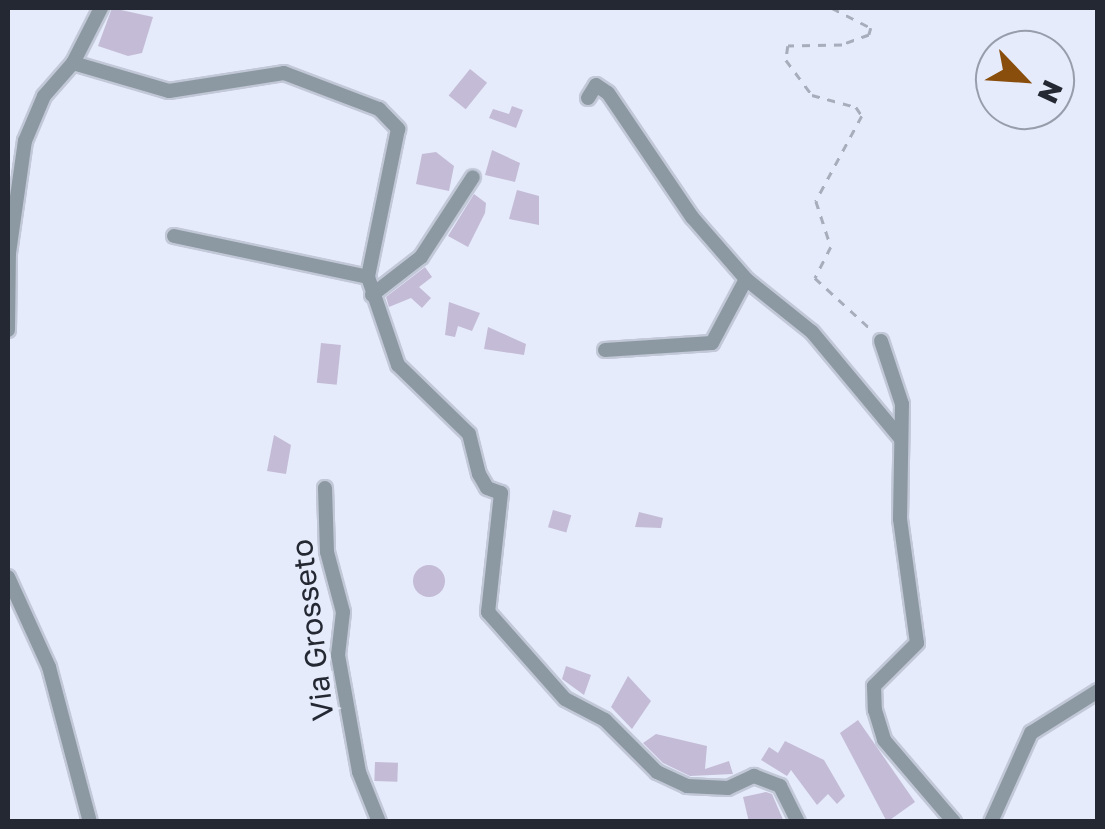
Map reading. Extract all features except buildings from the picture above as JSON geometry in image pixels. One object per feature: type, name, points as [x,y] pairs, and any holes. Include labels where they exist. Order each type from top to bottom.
[{"type":"street","points":[[8,330],[9,254],[24,141],[44,96],[73,64],[101,8]]},
{"type":"street","points":[[73,64],[169,91],[284,74],[378,109],[398,129],[368,277],[398,365],[469,434],[479,474],[487,488],[501,493],[488,612],[516,652],[566,699],[606,720],[657,772],[687,786],[728,788],[754,776],[780,786],[798,822]]},
{"type":"street","points":[[588,98],[593,87],[604,89],[670,188],[746,279],[812,332],[901,439]]},
{"type":"street","points":[[372,294],[421,257],[473,177]]},
{"type":"street","points":[[174,236],[368,277]]},
{"type":"street","points":[[605,350],[712,343],[746,279]]},
{"type":"street","points":[[881,341],[902,404],[900,519],[916,643],[874,686],[875,710],[884,740],[954,822]]},
{"type":"street","name":"Via Grosseto","points":[[325,488],[327,552],[343,612],[338,655],[359,772],[379,822]]},
{"type":"street","points":[[8,577],[49,667],[90,822]]},
{"type":"street","points":[[991,822],[1031,733],[1098,691]]},
{"type":"path","points":[[832,8],[870,28],[869,36],[842,45],[788,46],[786,60],[812,95],[856,108],[862,116],[816,201],[830,247],[815,278],[881,341]]}]
